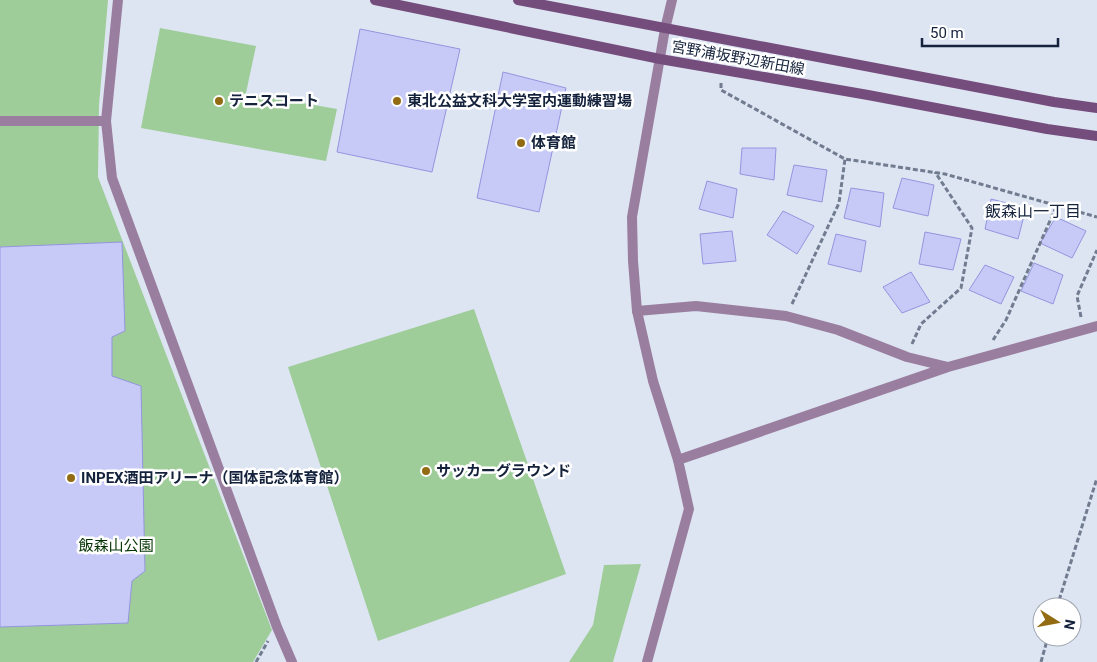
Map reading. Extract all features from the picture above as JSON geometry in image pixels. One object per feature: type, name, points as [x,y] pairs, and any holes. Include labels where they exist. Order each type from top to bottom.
[{"type":"main road","name":"宮野浦坂野辺新田線","points":[[375,0],[660,60],[1047,129],[1097,136]]},
{"type":"main road","name":"宮野浦坂野辺新田線","points":[[518,0],[1054,102],[1097,108]]},
{"type":"street","points":[[118,0],[106,121],[112,178],[277,626],[292,662]]},
{"type":"street","points":[[647,662],[689,509],[678,460],[653,381],[638,311],[633,261],[632,217],[665,29],[672,0]]},
{"type":"street","points":[[0,121],[106,121]]},
{"type":"street","points":[[638,311],[696,306],[786,316],[838,330],[906,357],[948,367]]},
{"type":"street","points":[[678,460],[948,367],[1097,326]]},
{"type":"path","points":[[723,70],[721,90],[845,159],[935,172],[1097,217]]},
{"type":"path","points":[[786,316],[839,203],[845,159]]},
{"type":"path","points":[[906,357],[921,324],[961,288],[972,228],[935,172]]},
{"type":"path","points":[[988,356],[992,343],[1006,320],[1057,205]]},
{"type":"path","points":[[1084,330],[1077,296],[1097,250]]},
{"type":"path","points":[[1060,597],[1097,478]]},
{"type":"path","points":[[256,662],[277,626]]},
{"type":"path","points":[[1040,662],[1045,647]]},
{"type":"green space","name":"飯森山公園","points":[[0,0],[108,0],[99,105],[98,177],[272,630],[253,662],[0,662]]},
{"type":"green space","name":"テニスコート","points":[[160,28],[256,46],[246,93],[337,109],[326,161],[141,128]]},
{"type":"green space","name":"サッカーグラウンド","points":[[474,309],[566,574],[378,641],[288,367]]},
{"type":"green space","points":[[641,564],[613,662],[569,662],[593,625],[604,565]]},
{"type":"building","name":"東北公益文科大学室内運動練習場","points":[[360,29],[460,49],[432,172],[337,152]]},
{"type":"building","name":"体育館","points":[[503,72],[566,88],[539,212],[477,198]]},
{"type":"building","points":[[742,148],[776,148],[774,180],[740,174]]},
{"type":"building","points":[[794,165],[827,170],[822,202],[787,195]]},
{"type":"building","points":[[902,178],[934,185],[928,216],[893,208]]},
{"type":"building","points":[[707,181],[737,189],[733,218],[699,209]]},
{"type":"building","points":[[851,188],[884,193],[880,227],[844,218]]},
{"type":"building","points":[[991,199],[1026,208],[1018,239],[985,229]]},
{"type":"building","points":[[783,211],[814,226],[797,254],[767,235]]},
{"type":"building","points":[[1056,217],[1086,231],[1072,258],[1040,243]]},
{"type":"building","points":[[732,231],[736,261],[703,264],[700,234]]},
{"type":"building","points":[[925,232],[961,239],[953,270],[919,264]]},
{"type":"building","points":[[836,234],[866,241],[861,272],[828,264]]},
{"type":"building","name":"INPEX酒田アリーナ（国体記念体育館）","points":[[122,242],[125,331],[112,337],[112,376],[141,386],[145,571],[132,581],[128,623],[0,627],[0,247]]},
{"type":"building","points":[[1034,263],[1063,275],[1053,304],[1021,291]]},
{"type":"building","points":[[985,265],[1014,277],[1001,304],[969,290]]},
{"type":"building","points":[[911,272],[930,302],[902,313],[883,287]]},
{"type":"place","name":"テニスコート","points":[[219,101]]},
{"type":"place","name":"東北公益文科大学室内運動練習場","points":[[397,101]]},
{"type":"place","name":"体育館","points":[[521,143]]},
{"type":"place","name":"サッカーグラウンド","points":[[426,471]]},
{"type":"place","name":"INPEX酒田アリーナ（国体記念体育館）","points":[[71,478]]},
{"type":"district","name":"飯森山一丁目","points":[[1033,211]]}]
